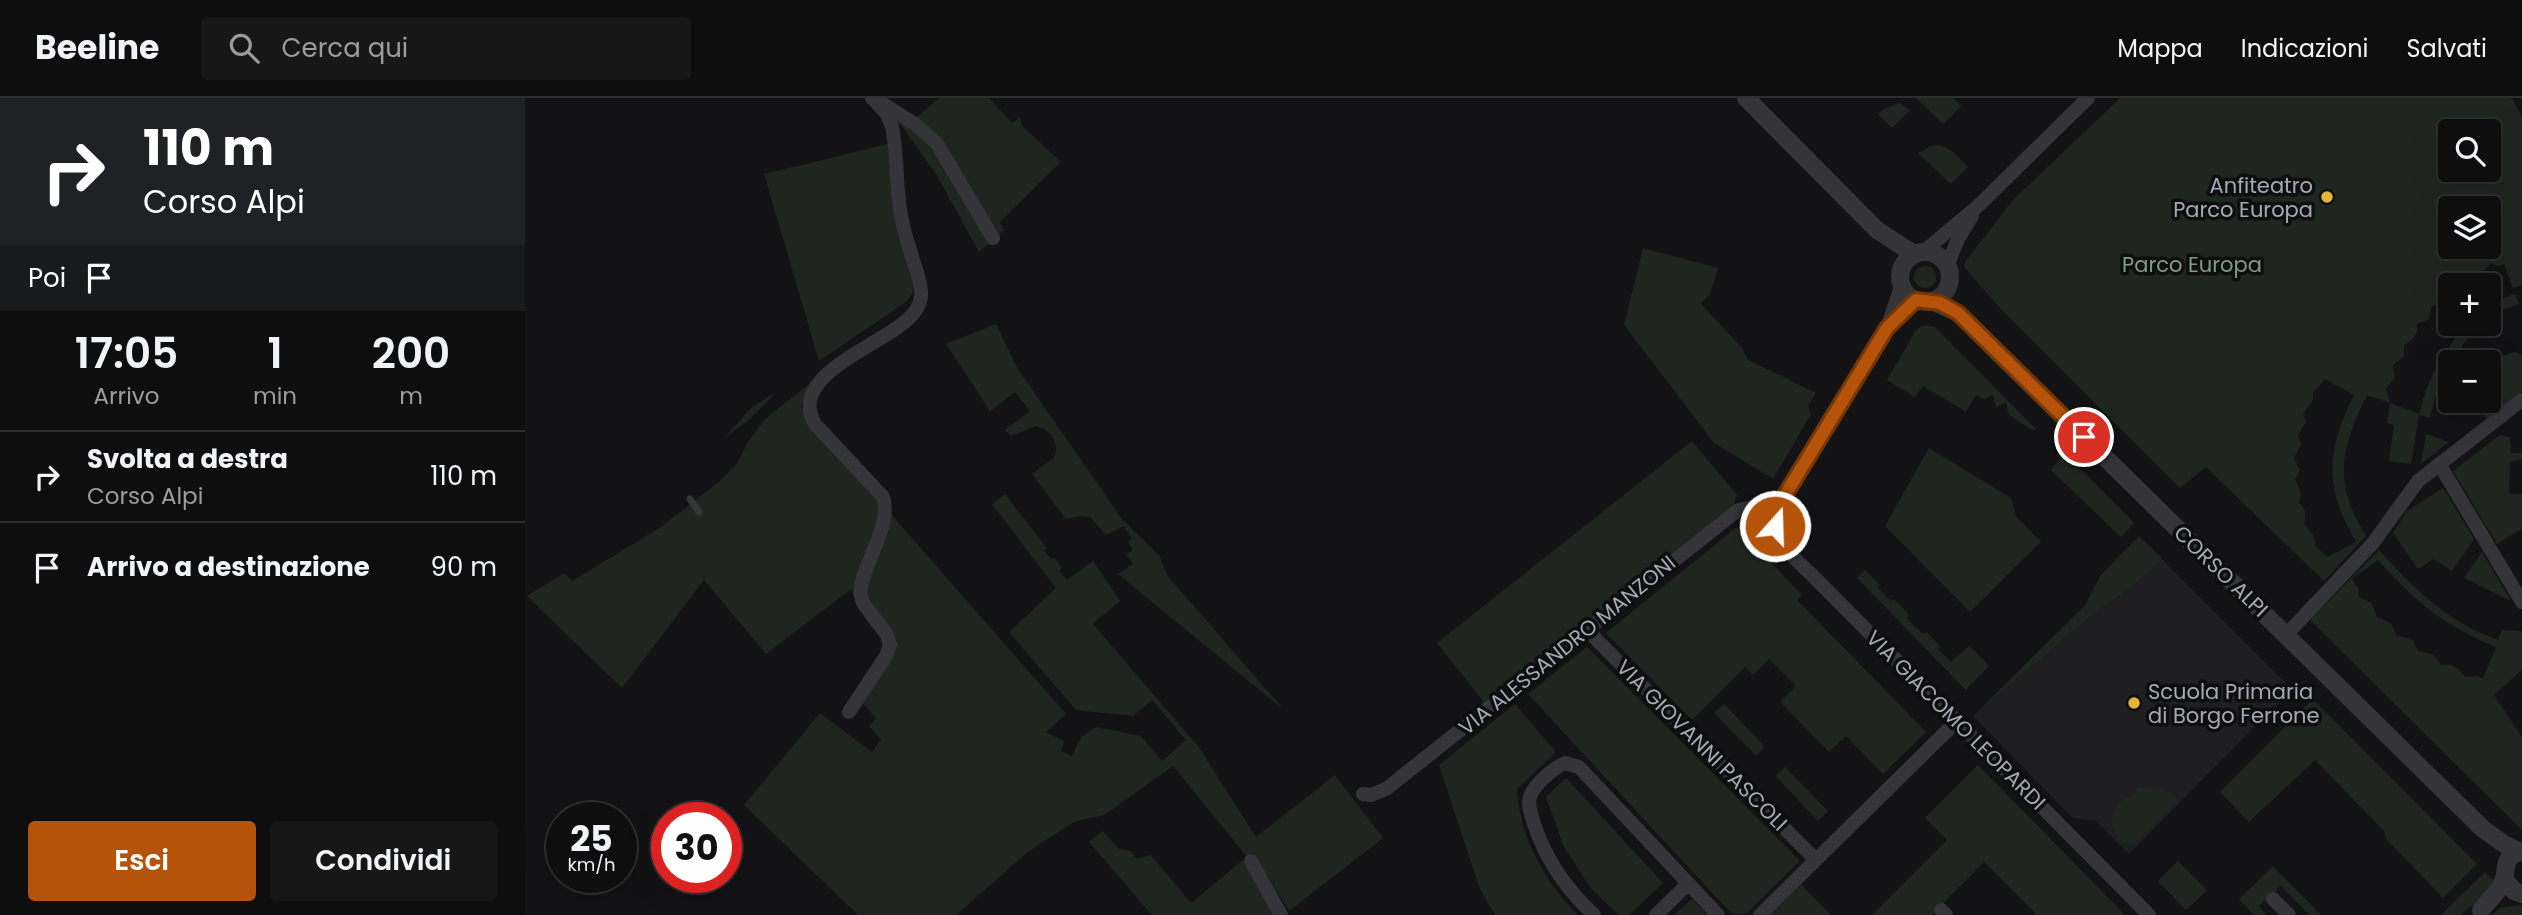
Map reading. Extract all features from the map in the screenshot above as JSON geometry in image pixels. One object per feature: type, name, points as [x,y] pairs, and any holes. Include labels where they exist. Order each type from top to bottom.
[{"type":"street","points":[[872,98],[915,124],[937,144],[993,238]]},
{"type":"street","points":[[849,712],[889,650],[887,635],[863,603],[860,593],[884,519],[885,505],[883,497],[815,424],[810,414],[810,398],[816,386],[830,372],[907,320],[918,308],[921,300],[920,281],[901,215],[892,126],[886,113],[872,98]]},
{"type":"street","points":[[1746,98],[1877,230],[1901,268]]},
{"type":"street","points":[[1775,516],[1887,328],[1901,287],[1901,268],[1906,260],[1919,253],[1978,206],[2088,98]]},
{"type":"street","points":[[1887,328],[1924,301],[1945,291],[1958,239],[1978,206]]},
{"type":"street","points":[[1877,230],[1919,253],[1933,253],[1941,258],[1948,275]]},
{"type":"street","name":"CORSO ALPI","points":[[1948,275],[1952,301],[1958,313],[2483,829],[2493,841],[2511,883]]},
{"type":"street","points":[[1901,287],[1924,301]]},
{"type":"street","name":"CORSO ALPI","points":[[1924,301],[1958,313]]},
{"type":"street","points":[[2286,635],[2373,543],[2413,487],[2522,400]]},
{"type":"street","points":[[2439,464],[2522,602]]},
{"type":"street","name":"VIA ALESSANDRO MANZONI","points":[[1363,794],[1371,795],[1386,789],[1738,510],[1753,507],[1775,516]]},
{"type":"street","name":"VIA GIACOMO LEOPARDI","points":[[1775,516],[1778,536],[1786,548],[2149,915]]},
{"type":"street","name":"VIA GIOVANNI PASCOLI","points":[[1587,629],[1816,860]]},
{"type":"street","points":[[1760,915],[1957,721]]},
{"type":"street","points":[[1594,915],[1574,895],[1549,859],[1530,809],[1529,799],[1534,789],[1565,763],[1579,767],[1718,915]]},
{"type":"street","name":"CORSO ALPI","points":[[2483,829],[2521,852]]},
{"type":"street","points":[[2477,912],[2499,890],[2511,883],[2508,860],[2521,852]]},
{"type":"street","points":[[1251,861],[1281,915]]},
{"type":"street","points":[[1656,915],[1688,884]]},
{"type":"street","points":[[2273,899],[2289,915]]},
{"type":"lane","points":[[689,499],[699,512]]},
{"type":"shaded area","name":"Scuola Primaria di Borgo Ferrone","points":[[2162,559],[2292,689],[2129,854],[2096,821],[2073,818],[1973,716],[2095,613],[2136,584]]},
{"type":"green space","points":[[939,98],[989,98],[1012,123],[1020,117],[1022,126],[1061,162],[1000,222],[1004,230],[997,236],[916,118]]},
{"type":"green space","points":[[1916,98],[1953,98],[1961,106],[1943,124]]},
{"type":"green space","name":"Parco Europa","points":[[2120,98],[2511,98],[2522,116],[2522,285],[2513,288],[2504,264],[2498,266],[2491,263],[2482,273],[2438,273],[2438,304],[2432,306],[2429,319],[2417,324],[2415,337],[2404,345],[2404,357],[2393,365],[2395,377],[2386,389],[2390,403],[2367,395],[2351,432],[2346,449],[2345,482],[2355,517],[2366,536],[2324,581],[2206,467],[2180,488],[2001,309],[1964,267],[1965,262],[2013,200]],"holes":[[[2325,379],[2354,395],[2338,434],[2333,469],[2338,504],[2356,542],[2327,557],[2315,546],[2314,536],[2304,525],[2305,513],[2299,503],[2301,494],[2295,479],[2300,470],[2294,458],[2301,444],[2298,435],[2306,422],[2303,414],[2313,400],[2313,392]]]},
{"type":"green space","points":[[1899,103],[1910,110],[1892,128],[1878,114]]},
{"type":"green space","points":[[897,119],[928,146],[961,192],[989,244],[979,252],[936,174]]},
{"type":"green space","points":[[888,144],[893,209],[912,277],[913,293],[906,302],[819,361],[764,174]]},
{"type":"green space","points":[[1939,145],[1951,150],[1968,167],[1951,184],[1918,153]]},
{"type":"green space","points":[[1643,248],[1718,268],[1711,292],[1701,304],[1742,348],[1748,360],[1816,393],[1808,406],[1811,414],[1773,479],[1714,443],[1624,325]]},
{"type":"green space","points":[[1925,266],[1933,269],[1936,277],[1933,285],[1925,288],[1917,285],[1914,277],[1917,269]]},
{"type":"green space","points":[[2515,294],[2519,304],[2501,312],[2501,299]]},
{"type":"green space","points":[[996,324],[1018,369],[1122,519],[1160,557],[1167,575],[1284,710],[1118,574],[1133,564],[1126,554],[1133,550],[1128,542],[1132,539],[1124,526],[1106,535],[1090,517],[1066,519],[1032,474],[1054,458],[1056,447],[1053,438],[1046,430],[1036,426],[1011,436],[1005,430],[1030,411],[1015,392],[990,411],[946,344]]},
{"type":"green space","points":[[1921,326],[1935,327],[2037,430],[2030,429],[2009,415],[2006,403],[1996,407],[1993,395],[1983,399],[1976,395],[1966,412],[1923,386],[1915,397],[1887,380],[1915,332]]},
{"type":"green space","points":[[2458,336],[2471,336],[2459,350],[2447,350]]},
{"type":"green space","points":[[2514,352],[2522,355],[2522,392],[2501,408],[2501,357]]},
{"type":"green space","points":[[2438,364],[2438,391],[2430,418],[2419,415],[2411,464],[2389,461],[2394,425],[2387,423],[2390,403],[2419,414]]},
{"type":"green space","points":[[809,384],[801,406],[809,427],[879,503],[879,518],[856,588],[766,654],[704,580],[622,688],[527,596],[564,573],[572,581],[661,527],[720,481],[738,462],[749,440],[765,419]]},
{"type":"green space","points":[[775,393],[748,421],[723,439],[752,407]]},
{"type":"green space","points":[[2426,434],[2449,442],[2421,464]]},
{"type":"green space","points":[[2500,435],[2510,437],[2511,453],[2522,453],[2522,459],[2510,462],[2509,494],[2522,494],[2522,529],[2497,544],[2453,471]]},
{"type":"green space","points":[[1692,441],[1737,495],[1734,504],[1484,702],[1437,643]]},
{"type":"green space","points":[[1929,448],[2011,498],[2016,517],[2041,542],[1970,612],[1885,526]]},
{"type":"green space","points":[[2064,453],[2134,523],[2121,537],[2051,470]]},
{"type":"green space","points":[[2443,488],[2474,539],[2452,571],[2433,559],[2418,569],[2393,533],[2406,512]]},
{"type":"green space","points":[[1005,494],[1047,548],[1044,550],[1051,559],[1054,557],[1062,568],[1059,571],[1067,580],[1093,561],[1120,601],[1093,624],[1198,746],[1256,837],[1335,775],[1383,838],[1289,911],[1253,853],[1247,857],[1173,766],[1104,815],[1074,822],[1029,851],[956,915],[858,915],[744,805],[820,713],[872,752],[881,739],[869,726],[876,718],[862,702],[893,656],[864,587],[891,514],[1066,714],[1046,732],[1064,741],[1061,751],[1072,756],[1081,737],[1096,727],[1141,736],[1162,761],[1186,740],[1152,700],[1133,716],[1076,710],[1009,632],[1056,588],[992,504]]},
{"type":"green space","points":[[1737,527],[1802,595],[1797,600],[1926,732],[1883,774],[1846,736],[1829,752],[1780,702],[1796,686],[1769,659],[1753,675],[1745,667],[1692,720],[1606,633]]},
{"type":"green space","points":[[2139,536],[2162,559],[2136,584],[2095,613],[1973,716],[2085,605],[2101,575]]},
{"type":"green space","points":[[2379,550],[2419,591],[2464,624],[2498,640],[2502,630],[2522,631],[2522,670],[2494,695],[2522,737],[2522,830],[2310,620]],"holes":[[[2378,560],[2404,588],[2432,611],[2462,631],[2496,647],[2483,679],[2477,676],[2465,677],[2455,667],[2441,665],[2432,654],[2418,651],[2413,640],[2396,635],[2391,623],[2377,617],[2372,603],[2359,597],[2358,588],[2352,579]]]},
{"type":"green space","points":[[2482,552],[2511,601],[2464,578]]},
{"type":"green space","points":[[1865,570],[1891,601],[1894,599],[1909,614],[1906,618],[1941,647],[1938,649],[1951,662],[1969,646],[1989,666],[1966,690],[1857,578]]},
{"type":"green space","points":[[1587,647],[1800,861],[1747,913],[1735,915],[1730,912],[1528,694]]},
{"type":"green space","points":[[2313,699],[2477,864],[2443,898],[2386,839],[2384,831],[2315,760],[2249,822],[2220,792]]},
{"type":"green space","points":[[1515,704],[1556,752],[1517,789],[1528,841],[1555,888],[1578,915],[1495,915],[1480,889],[1439,765]]},
{"type":"green space","points":[[1724,704],[1765,747],[1756,756],[1714,713]]},
{"type":"green space","points":[[1978,765],[2125,915],[2037,915],[1984,862],[1932,915],[1872,915],[1947,840],[1925,818]]},
{"type":"green space","points":[[1785,767],[1828,811],[1818,821],[1776,776]]},
{"type":"green space","points":[[1566,778],[1663,883],[1629,915],[1619,915],[1590,887],[1564,847],[1546,797]]},
{"type":"green space","points":[[2138,788],[2172,793],[2177,801],[2135,842],[2127,844],[2119,840],[2111,821],[2119,802],[2134,795]]},
{"type":"green space","points":[[1103,831],[1119,849],[1131,851],[1137,859],[1151,855],[1191,903],[1243,860],[1276,915],[1152,915],[1089,842]]},
{"type":"green space","points":[[2178,861],[2207,890],[2186,910],[2158,881]]},
{"type":"green space","points":[[2273,866],[2321,915],[2309,915],[2281,886],[2259,906],[2267,915],[2254,915],[2239,899]]},
{"type":"green space","points":[[2485,872],[2494,881],[2493,889],[2460,915],[2441,915]]},
{"type":"green space","points":[[1801,885],[1831,915],[1770,915]]},
{"type":"green space","points":[[1692,899],[1707,915],[1674,915]]},
{"type":"green space","points":[[2522,905],[2522,915],[2491,915],[2500,908]]},
{"type":"place","name":"Anfiteatro Parco Europa","points":[[2327,197]]},
{"type":"place","name":"Scuola Primaria di Borgo Ferrone","points":[[2134,703]]},
{"type":"route","points":[[1775,526],[1774,519],[1779,505],[1887,328],[1916,300],[1940,303],[1958,313],[2084,437]]}]
